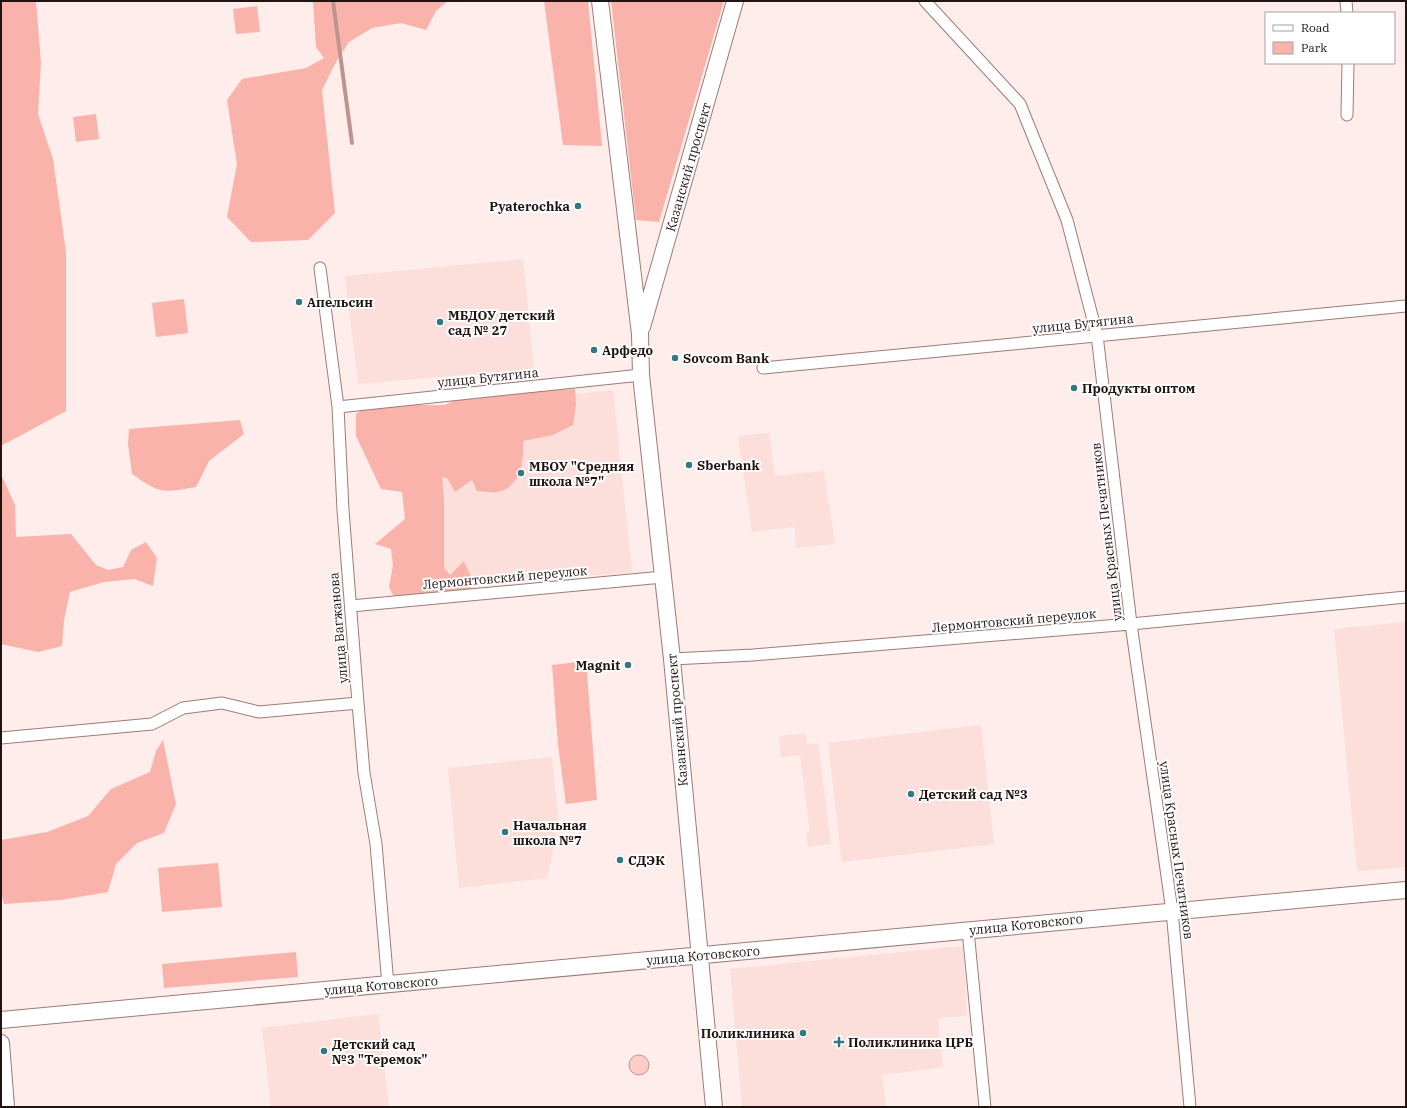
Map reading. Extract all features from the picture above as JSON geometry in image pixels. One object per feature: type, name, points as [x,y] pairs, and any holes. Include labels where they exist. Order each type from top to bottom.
[{"type":"street","name":"Казанский проспект","points":[[600,1],[640,334],[641,375],[672,659],[714,1107]]},
{"type":"street","name":"Казанский проспект","points":[[640,334],[735,1]]},
{"type":"street","name":"улица Красных Печатников","points":[[925,1],[1020,104],[1068,220],[1097,335],[1131,624],[1172,911],[1190,1107]]},
{"type":"street","points":[[1346,1],[1347,12]]},
{"type":"street","points":[[1347,115],[1348,64]]},
{"type":"street","name":"улица Вагжанова","points":[[320,268],[338,407],[343,510],[364,773],[376,844],[388,985]]},
{"type":"street","name":"улица Бутягина","points":[[763,368],[1406,306]]},
{"type":"street","name":"улица Бутягина","points":[[338,407],[641,375]]},
{"type":"street","name":"Лермонтовский переулок","points":[[351,606],[662,576]]},
{"type":"street","name":"Лермонтовский переулок","points":[[672,659],[753,655],[1131,624],[1406,597]]},
{"type":"street","points":[[1,738],[152,724],[183,708],[222,703],[258,712],[358,703]]},
{"type":"street","name":"улица Котовского","points":[[1,1020],[1406,890]]},
{"type":"street","points":[[968,930],[985,1107]]},
{"type":"street","points":[[1,1042],[6,1107]]},
{"type":"shaded area","name":"МБДОУ детский сад № 27","points":[[523,259],[534,369],[358,384],[345,276]]},
{"type":"shaded area","name":"МБОУ \"Средняя школа №7\"","points":[[613,390],[632,572],[433,590],[416,410]]},
{"type":"shaded area","points":[[769,433],[775,476],[824,471],[835,544],[796,548],[795,527],[752,532],[738,436]]},
{"type":"shaded area","points":[[1406,622],[1406,867],[1357,871],[1334,629]]},
{"type":"shaded area","name":"Детский сад №3","points":[[981,725],[994,844],[842,862],[828,743]]},
{"type":"shaded area","points":[[806,733],[807,744],[818,743],[831,844],[808,847],[806,833],[810,832],[800,755],[781,757],[779,736]]},
{"type":"shaded area","name":"Начальная школа №7","points":[[552,757],[559,823],[547,878],[459,888],[448,768]]},
{"type":"shaded area","name":"Поликлиника ЦРБ","points":[[963,946],[967,1016],[938,1018],[943,1067],[882,1075],[886,1107],[742,1107],[730,969]]},
{"type":"shaded area","name":"Детский сад №3 \"Теремок\"","points":[[378,1014],[389,1107],[271,1107],[262,1028]]},
{"type":"shaded area","points":[[639,1055],[646,1058],[649,1065],[646,1072],[639,1075],[632,1072],[629,1065],[632,1058]]},
{"type":"green space","points":[[1,1],[36,1],[41,63],[38,114],[53,159],[66,252],[66,411],[1,446]]},
{"type":"green space","points":[[313,1],[448,1],[436,11],[426,30],[401,23],[372,28],[349,42],[335,64],[322,90],[335,213],[308,240],[251,242],[227,217],[237,164],[227,100],[242,79],[306,68],[324,58],[316,47]]},
{"type":"green space","points":[[544,1],[588,1],[602,146],[563,145]]},
{"type":"green space","points":[[611,1],[724,1],[659,222],[636,220]]},
{"type":"green space","points":[[257,6],[260,32],[236,34],[233,9]]},
{"type":"green space","points":[[96,114],[99,139],[76,142],[73,117]]},
{"type":"green space","points":[[184,299],[188,333],[156,337],[152,303]]},
{"type":"green space","points":[[575,389],[576,405],[573,425],[553,435],[523,441],[522,464],[519,472],[516,479],[505,489],[497,492],[477,491],[472,480],[455,492],[447,478],[442,477],[444,498],[444,568],[450,575],[464,561],[471,577],[471,593],[395,599],[389,587],[393,565],[391,549],[375,544],[405,519],[402,492],[381,489],[356,436],[356,414],[365,409],[386,404],[442,405],[473,397]]},
{"type":"green space","points":[[240,420],[244,434],[209,461],[196,487],[168,491],[162,490],[149,485],[132,474],[128,444],[129,429]]},
{"type":"green space","points":[[1,474],[15,505],[16,537],[71,534],[96,565],[108,570],[123,567],[131,550],[146,542],[157,558],[153,586],[134,579],[104,582],[70,592],[64,620],[62,646],[38,652],[1,644]]},
{"type":"green space","points":[[586,661],[597,800],[566,804],[558,745],[552,665]]},
{"type":"green space","points":[[163,740],[176,804],[164,833],[137,843],[116,864],[108,892],[61,900],[4,904],[1,893],[1,840],[47,832],[88,816],[111,789],[150,772],[156,751]]},
{"type":"green space","points":[[218,863],[222,907],[162,912],[158,868]]},
{"type":"green space","points":[[296,952],[298,977],[164,988],[162,964]]},
{"type":"waterway","points":[[333,1],[352,143]]},
{"type":"place","name":"Pyaterochka","points":[[578,206]]},
{"type":"place","name":"Апельсин","points":[[299,302]]},
{"type":"place","name":"МБДОУ детский сад № 27","points":[[440,322]]},
{"type":"place","name":"Арфедо","points":[[594,350]]},
{"type":"place","name":"Sovcom Bank","points":[[675,358]]},
{"type":"place","name":"Продукты оптом","points":[[1074,388]]},
{"type":"place","name":"Sberbank","points":[[689,465]]},
{"type":"place","name":"МБОУ \"Средняя школа №7\"","points":[[521,473]]},
{"type":"place","name":"Magnit","points":[[628,665]]},
{"type":"place","name":"Детский сад №3","points":[[911,794]]},
{"type":"place","name":"Начальная школа №7","points":[[505,832]]},
{"type":"place","name":"СДЭК","points":[[620,860]]},
{"type":"place","name":"Поликлиника","points":[[803,1033]]},
{"type":"place","name":"Поликлиника ЦРБ","points":[[839,1042]]},
{"type":"place","name":"Детский сад №3 \"Теремок\"","points":[[324,1051]]}]
